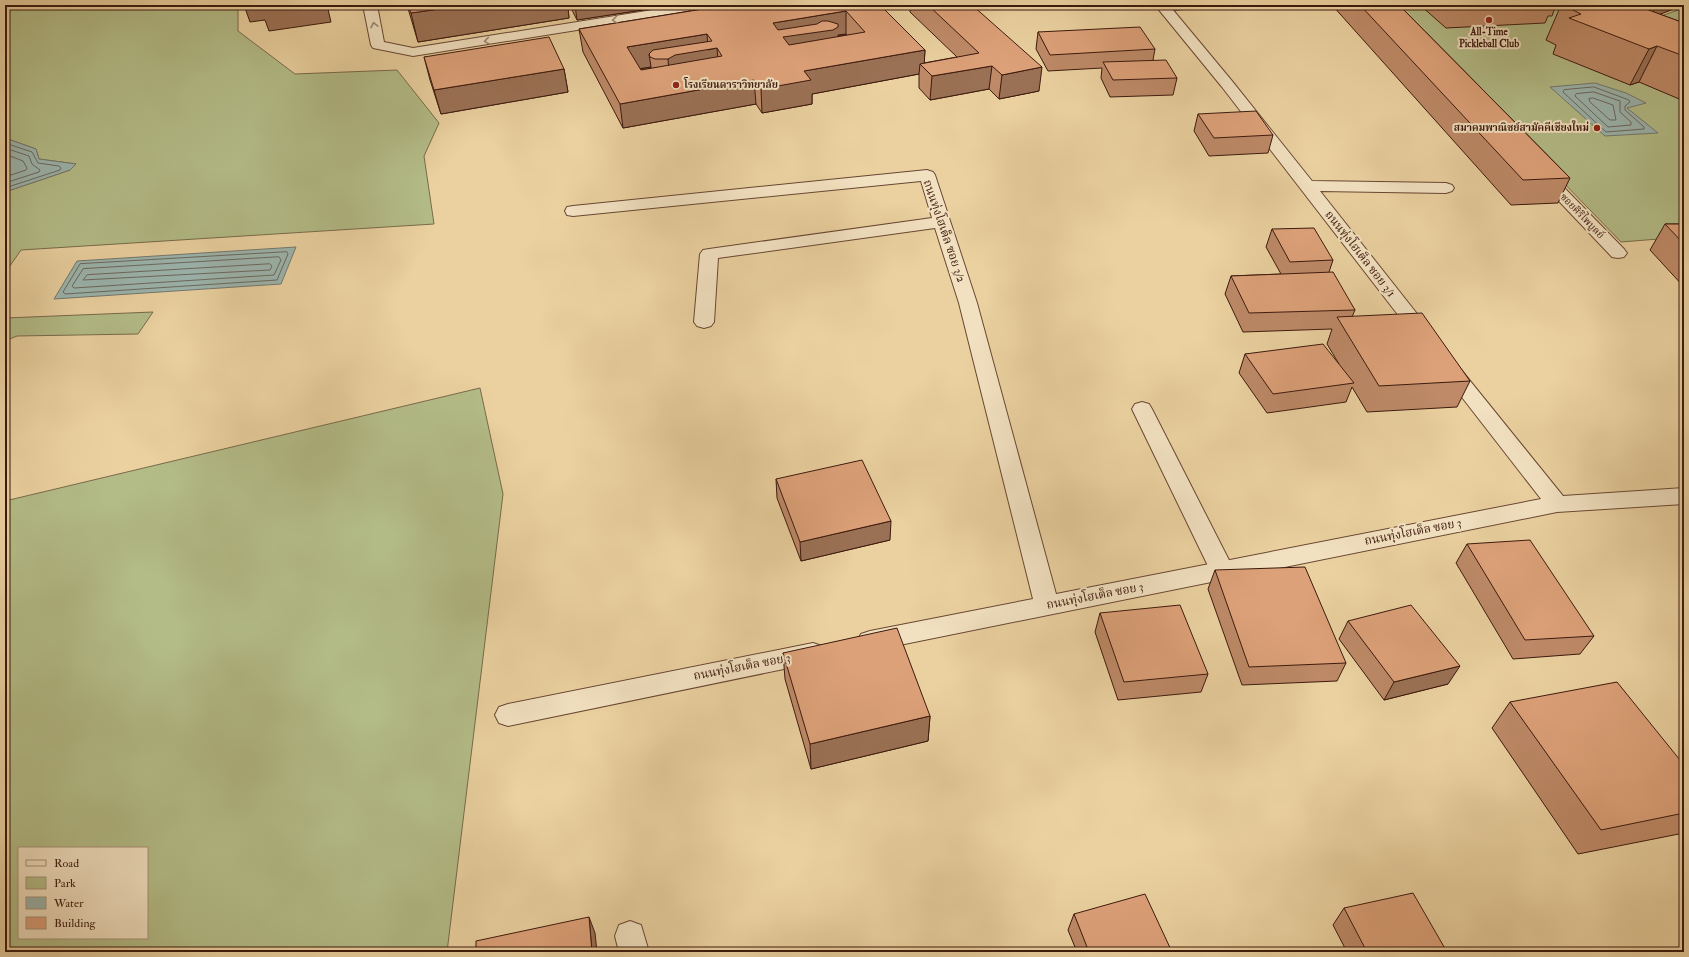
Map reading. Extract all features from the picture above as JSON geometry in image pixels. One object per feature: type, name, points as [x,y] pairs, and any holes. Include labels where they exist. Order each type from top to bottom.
[{"type":"street","points":[[370,5],[378,45],[412,52],[709,5]]},
{"type":"street","points":[[1162,6],[1190,5]]},
{"type":"street","name":"ถนนทุ่งโฮเต็ล ซอย 3/1","points":[[1162,6],[1228,84],[1306,186],[1557,504]]},
{"type":"street","name":"ซอยศิริไพบูลย์","points":[[1531,163],[1618,253]]},
{"type":"street","name":"ถนนทุ่งโฮเต็ล ซอย 3/2","points":[[573,211],[927,175],[968,303],[1047,606]]},
{"type":"street","points":[[1306,186],[1446,188]]},
{"type":"street","points":[[704,322],[709,254],[943,222]]},
{"type":"street","points":[[1142,409],[1222,570]]},
{"type":"street","name":"ถนนทุ่งโฮเต็ล ซอย 3","points":[[508,715],[1222,570],[1557,504],[1684,496]]},
{"type":"green space","points":[[5,5],[238,5],[238,31],[295,74],[397,70],[439,123],[424,156],[434,224],[21,250],[5,273],[5,192],[70,170],[76,164],[39,159],[36,149],[5,138]]},
{"type":"green space","name":"สมาคมพาณิชย์สามัคคีเชียงใหม่","points":[[1391,5],[1614,5],[1652,19],[1684,8],[1684,237],[1621,242]]},
{"type":"green space","points":[[153,312],[138,334],[17,336],[5,341],[5,318]]},
{"type":"green space","points":[[480,388],[503,494],[447,952],[5,952],[5,501]]},
{"type":"water","points":[[1595,83],[1626,93],[1646,103],[1627,108],[1658,133],[1605,136],[1550,87]]},
{"type":"water","points":[[5,138],[36,149],[39,159],[76,164],[70,170],[5,192]]},
{"type":"water","points":[[296,247],[281,284],[54,299],[77,261]]},
{"type":"building","points":[[261,5],[283,5],[261,8]]},
{"type":"building","points":[[408,5],[468,5],[411,13]]},
{"type":"building","points":[[700,5],[880,5],[925,50],[804,71],[811,80],[761,89],[754,80],[620,104],[579,29],[703,9]],"holes":[[[846,11],[865,32],[789,45],[783,37],[833,30],[838,27],[838,24],[822,21],[817,24],[778,30],[773,23]],[[707,34],[712,41],[653,50],[649,54],[650,57],[655,59],[668,59],[675,55],[717,48],[722,56],[641,70],[627,47]]]},
{"type":"building","points":[[928,5],[972,5],[1042,67],[1002,75],[992,66],[932,76],[920,64],[979,53]]},
{"type":"building","points":[[1360,5],[1399,5],[1570,178],[1523,180]]},
{"type":"building","points":[[1563,5],[1635,5],[1684,23],[1684,56],[1657,46],[1649,49],[1569,18],[1581,14]]},
{"type":"building","points":[[1140,27],[1155,49],[1050,55],[1038,32]]},
{"type":"building","points":[[549,37],[564,69],[434,90],[424,57]]},
{"type":"building","points":[[1166,60],[1177,78],[1113,80],[1103,62]]},
{"type":"building","points":[[1256,111],[1273,135],[1214,138],[1198,114]]},
{"type":"building","points":[[1665,224],[1684,224],[1684,244]]},
{"type":"building","points":[[1314,228],[1333,260],[1290,262],[1272,229]]},
{"type":"building","points":[[1333,272],[1355,310],[1249,313],[1231,276]]},
{"type":"building","points":[[1422,313],[1470,381],[1379,386],[1337,317]]},
{"type":"building","points":[[1323,344],[1354,383],[1273,394],[1245,354]]},
{"type":"building","points":[[862,460],[891,521],[800,542],[776,479]]},
{"type":"building","points":[[1530,540],[1594,636],[1525,640],[1467,544]]},
{"type":"building","points":[[1305,567],[1346,663],[1249,667],[1215,570]]},
{"type":"building","points":[[1180,605],[1208,674],[1124,682],[1100,613]]},
{"type":"building","points":[[1411,605],[1460,666],[1394,682],[1348,621]]},
{"type":"building","points":[[897,628],[930,716],[810,744],[783,653]]},
{"type":"building","points":[[1617,682],[1684,765],[1684,813],[1601,830],[1510,702]]},
{"type":"building","points":[[1413,893],[1447,952],[1367,952],[1344,908]]},
{"type":"building","points":[[1145,894],[1172,952],[1089,952],[1074,914]]},
{"type":"building","points":[[589,917],[592,952],[476,952],[476,941]]},
{"type":"place","name":"All-Time Pickleball Club","points":[[1489,20]]},
{"type":"place","name":"โรงเรียนดาราวิทยาลัย","points":[[676,85]]},
{"type":"place","name":"สมาคมพาณิชย์สามัคคีเชียงใหม่","points":[[1597,128]]}]
